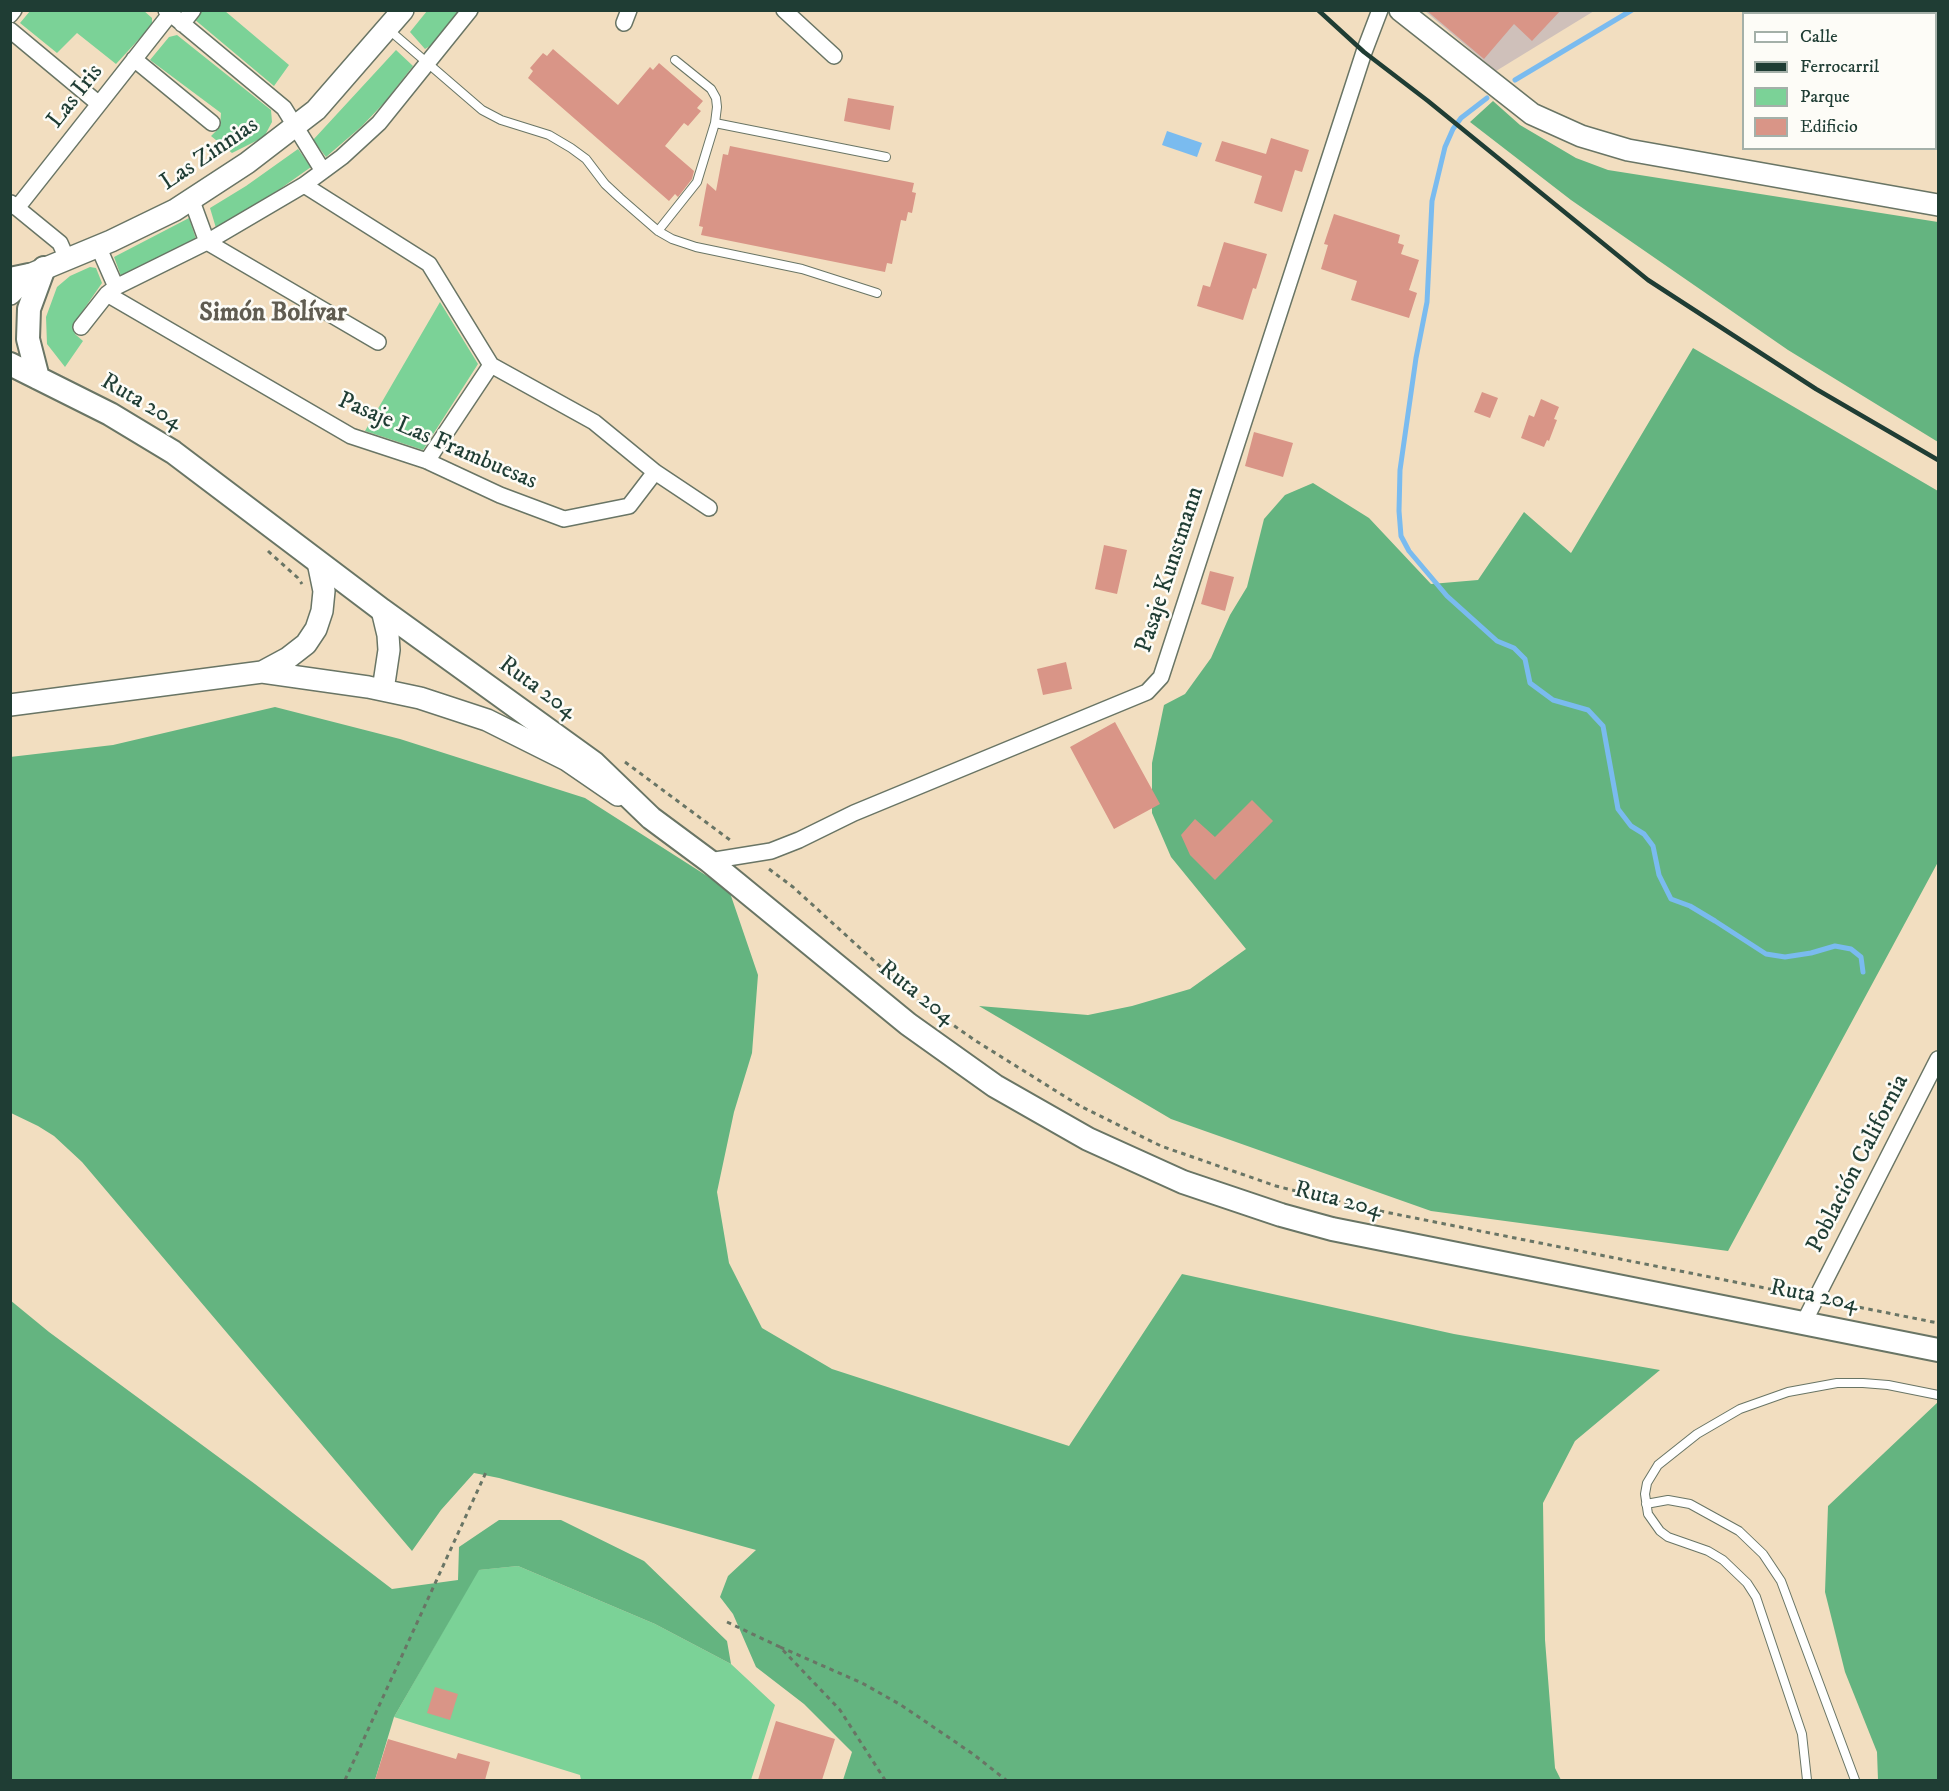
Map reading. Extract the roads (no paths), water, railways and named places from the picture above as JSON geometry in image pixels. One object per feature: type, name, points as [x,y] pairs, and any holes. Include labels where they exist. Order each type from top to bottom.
[{"type":"main road","name":"Las Zinnias","points":[[10,294],[28,274],[98,246],[192,201],[247,164],[316,110],[404,10]]},
{"type":"main road","points":[[1400,10],[1532,114],[1581,136],[1628,150],[1938,204]]},
{"type":"main road","points":[[28,274],[28,339],[38,378]]},
{"type":"main road","name":"Ruta 204","points":[[10,364],[142,431],[173,452],[382,610],[594,764],[651,818],[709,861],[908,1024],[978,1074],[1041,1114],[1088,1139],[1183,1182],[1242,1203],[1332,1229],[1938,1350]]},
{"type":"main road","points":[[262,672],[288,658],[306,644],[316,630],[322,611],[324,591],[318,562]]},
{"type":"main road","points":[[382,610],[389,650],[382,690]]},
{"type":"main road","points":[[10,705],[262,672],[382,690],[420,698],[487,720],[567,760],[651,818]]},
{"type":"street","points":[[10,15],[14,10]]},
{"type":"street","points":[[182,24],[193,10]]},
{"type":"street","points":[[81,327],[111,291],[207,242],[304,185],[342,157],[379,123],[470,10]]},
{"type":"street","points":[[784,10],[834,56]]},
{"type":"street","name":"Pasaje Kunstmann","points":[[709,861],[771,851],[800,840],[854,813],[1147,692],[1161,677],[1364,52],[1380,10]]},
{"type":"street","points":[[168,12],[284,108],[323,171]]},
{"type":"street","name":"Las Iris","points":[[14,205],[99,104],[168,12]]},
{"type":"street","points":[[10,30],[99,104]]},
{"type":"street","points":[[134,59],[212,123]]},
{"type":"street","points":[[304,185],[429,264],[491,365],[594,422],[655,472],[709,508]]},
{"type":"street","points":[[192,201],[207,242],[378,342]]},
{"type":"street","points":[[14,205],[60,243],[67,259]]},
{"type":"street","points":[[98,246],[111,291]]},
{"type":"street","name":"Pasaje Las Frambuesas","points":[[111,291],[351,436],[427,461],[500,495],[564,519],[629,506],[655,472]]},
{"type":"street","points":[[427,461],[491,365]]},
{"type":"street","name":"Población California","points":[[1804,1322],[1938,1059]]},
{"type":"lane","points":[[388,29],[482,110],[501,120],[549,135],[586,159],[605,184],[658,231],[696,247],[802,269],[877,293]]},
{"type":"lane","points":[[658,231],[697,182],[714,123],[716,98],[711,89],[675,60]]},
{"type":"lane","points":[[714,123],[886,157]]},
{"type":"lane","points":[[1807,1780],[1806,1757],[1799,1723],[1756,1597],[1741,1577],[1723,1560],[1701,1548],[1668,1537],[1660,1531],[1648,1514],[1646,1504],[1645,1494],[1651,1473],[1670,1454],[1718,1420],[1764,1399],[1813,1386],[1837,1383],[1888,1385],[1938,1395]]},
{"type":"lane","points":[[1646,1504],[1668,1500],[1689,1504],[1739,1531],[1763,1554],[1780,1581],[1855,1780]]},
{"type":"water","points":[[1167,131],[1202,143],[1197,157],[1162,145]]},
{"type":"waterway","points":[[1515,80],[1632,10]]},
{"type":"waterway","points":[[1487,98],[1461,118],[1453,129],[1445,147],[1432,201],[1427,302],[1416,358],[1400,470],[1401,536],[1409,551],[1447,596],[1497,641],[1514,648],[1525,659],[1530,683],[1553,700],[1588,710],[1603,726],[1618,809],[1631,826],[1644,834],[1653,846],[1659,875],[1671,899],[1690,906],[1766,954],[1785,957],[1835,946],[1851,949],[1861,957],[1863,972]]},
{"type":"railway","points":[[1318,10],[1364,52],[1428,101],[1648,280],[1816,389],[1938,460]]},
{"type":"district","name":"Simón Bolívar","points":[[273,315]]}]
